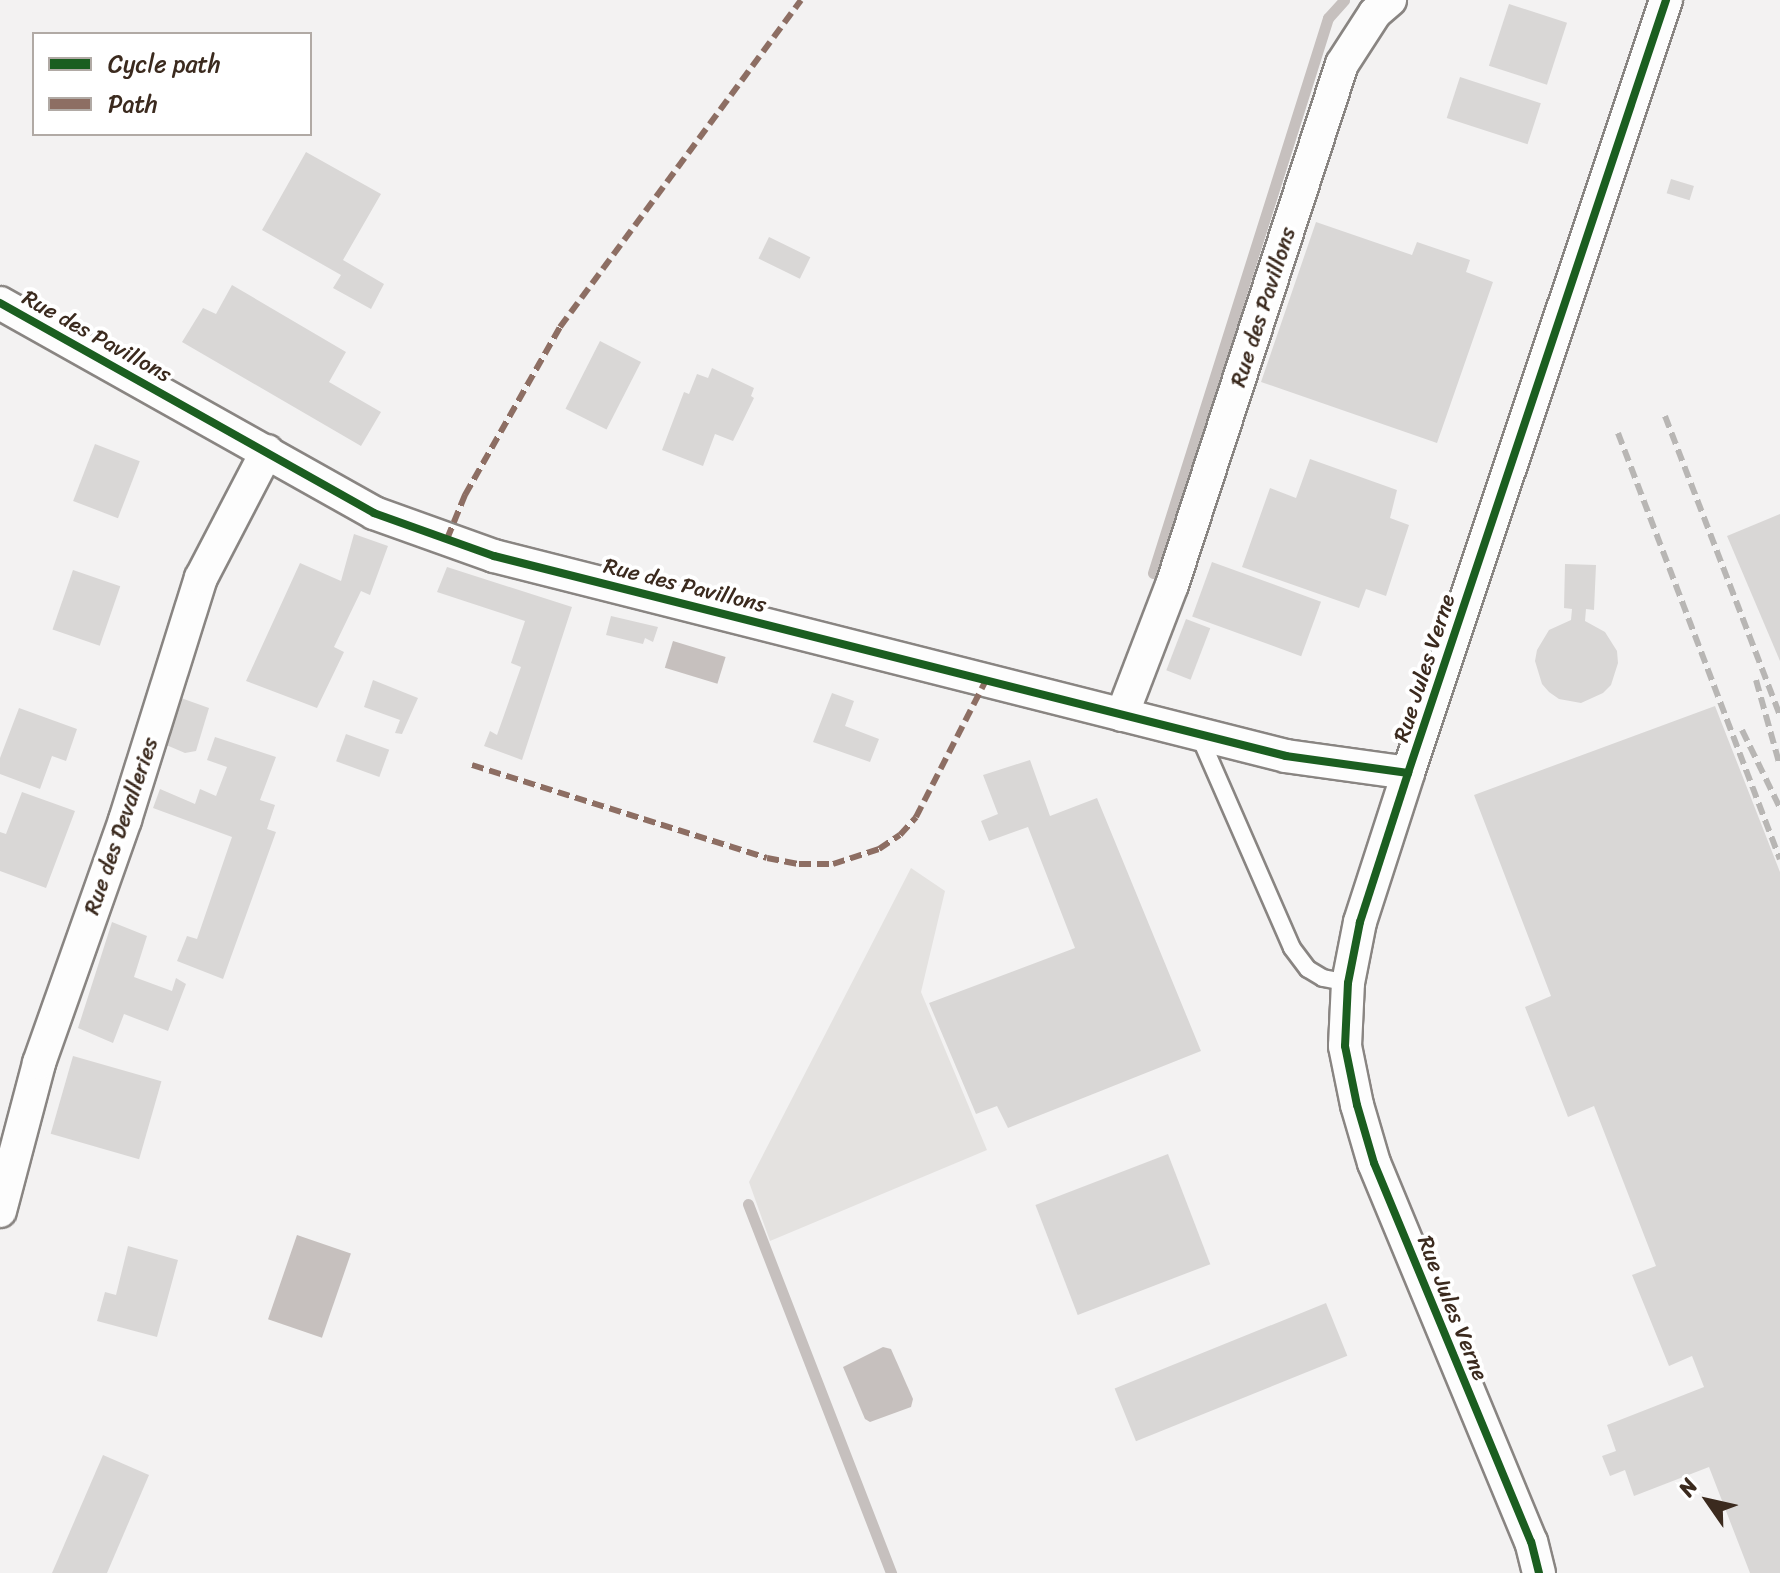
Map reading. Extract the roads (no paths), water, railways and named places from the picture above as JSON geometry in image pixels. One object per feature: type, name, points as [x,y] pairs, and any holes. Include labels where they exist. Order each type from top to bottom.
[{"type":"street","name":"Rue des Pavillons","points":[[1122,715],[1172,585],[1342,64],[1375,13],[1390,0]]},
{"type":"street","name":"Rue Jules Verne","points":[[1539,1573],[1531,1542],[1374,1163],[1357,1105],[1345,1046],[1348,983],[1360,922],[1408,773],[1666,0]]},
{"type":"street","name":"Rue des Pavillons","points":[[0,303],[374,513],[494,556],[1286,756],[1408,773]]},
{"type":"street","name":"Rue des Devalleries","points":[[0,1211],[39,1063],[125,820],[201,578],[267,451]]},
{"type":"lane","points":[[1199,735],[1292,948],[1308,969],[1323,978],[1348,983]]},
{"type":"waterway","points":[[1153,573],[1328,18],[1344,0]]},
{"type":"waterway","points":[[748,1204],[891,1573]]},
{"type":"railway","points":[[1665,416],[1780,715]]},
{"type":"railway","points":[[1618,433],[1780,859]]},
{"type":"railway","points":[[1756,680],[1780,766]]},
{"type":"railway","points":[[1742,730],[1780,808]]}]
